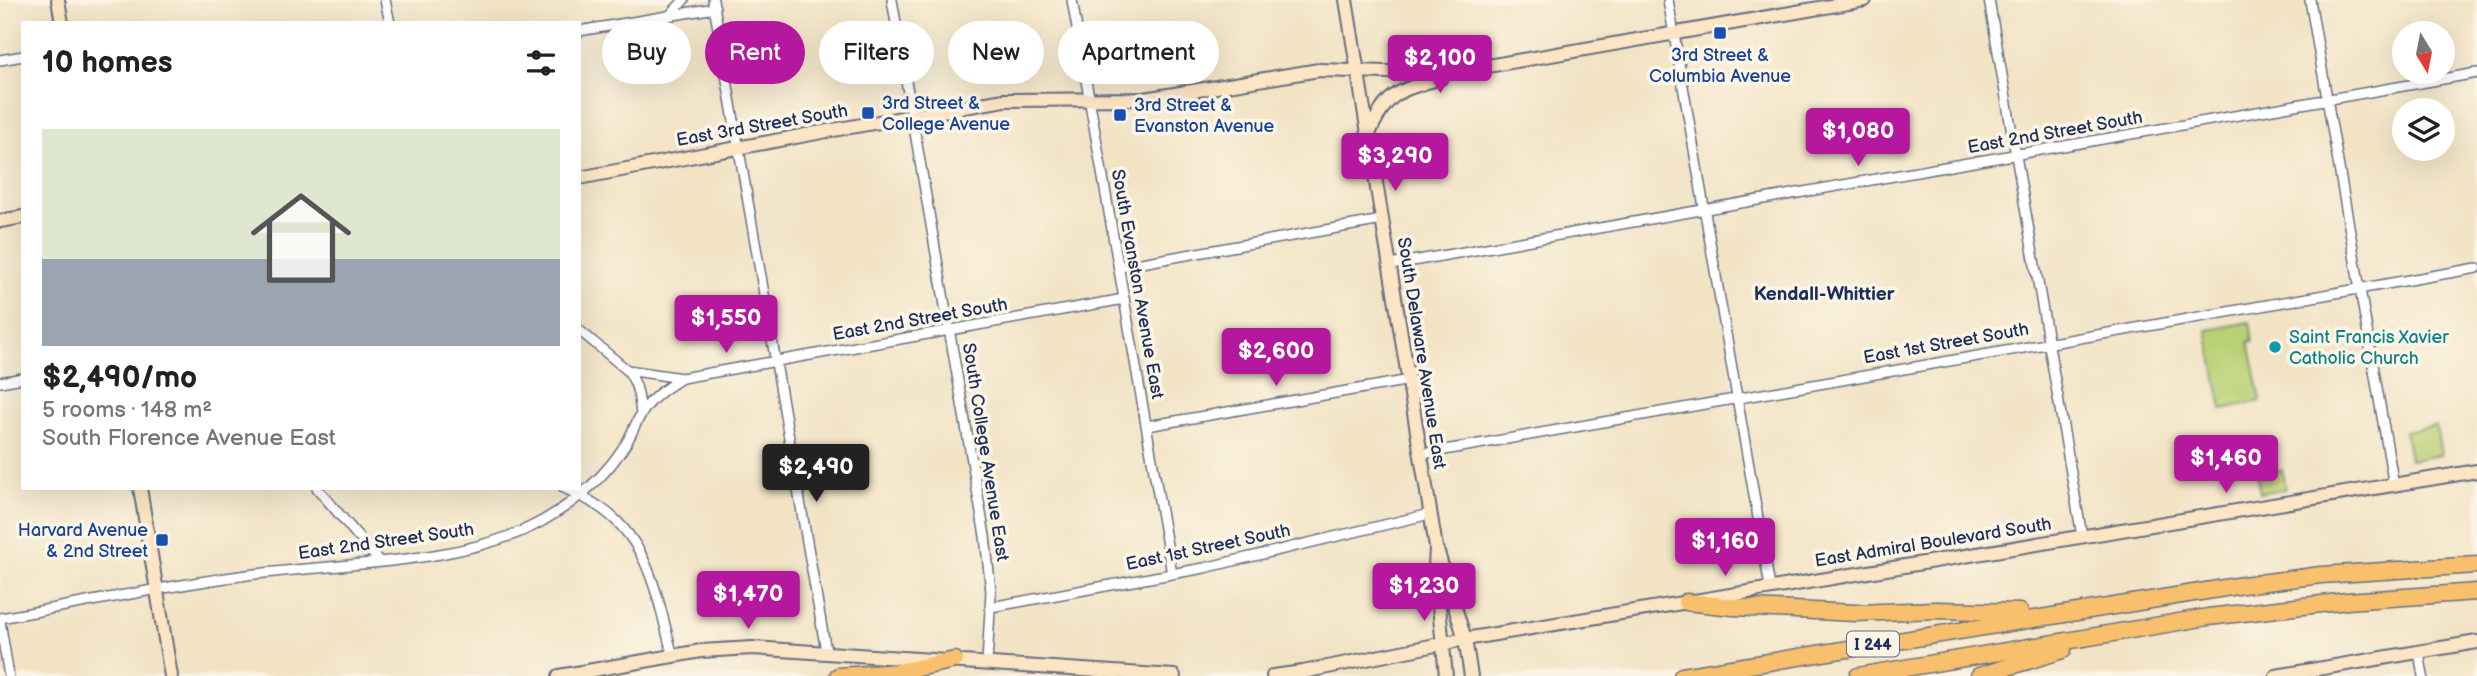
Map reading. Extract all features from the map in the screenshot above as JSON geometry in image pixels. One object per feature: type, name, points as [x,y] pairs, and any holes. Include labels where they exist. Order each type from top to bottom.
[{"type":"highway","name":"I 244","points":[[1682,676],[2243,584],[2321,575],[2477,565]]},
{"type":"highway","name":"I 244","points":[[1858,676],[2276,608],[2477,592]]},
{"type":"highway","points":[[1686,602],[1855,613],[1936,610],[2065,613]]},
{"type":"highway","points":[[1979,676],[2123,631]]},
{"type":"highway","points":[[838,676],[899,672],[955,660]]},
{"type":"street","points":[[58,0],[62,21]]},
{"type":"street","points":[[385,0],[390,21]]},
{"type":"street","points":[[670,15],[684,0]]},
{"type":"street","name":"South College Avenue East","points":[[892,0],[985,536],[991,607],[987,663]]},
{"type":"street","name":"South Evanston Avenue East","points":[[1072,0],[1172,574]]},
{"type":"street","name":"South Delaware Avenue East","points":[[1346,0],[1436,547],[1435,567],[1446,676]]},
{"type":"street","points":[[1668,0],[1770,587]]},
{"type":"street","name":"East 3rd Street South","points":[[581,178],[1004,100],[1144,99],[1306,71],[1420,73],[1465,70],[1865,0]]},
{"type":"street","points":[[1989,0],[2082,536]]},
{"type":"street","points":[[2310,0],[2394,486]]},
{"type":"street","points":[[581,31],[670,15],[714,4],[826,652]]},
{"type":"street","points":[[0,60],[21,56]]},
{"type":"street","points":[[1368,136],[1379,111],[1391,97],[1405,87],[1465,70]]},
{"type":"street","name":"East 2nd Street South","points":[[1390,265],[2477,74]]},
{"type":"street","points":[[0,221],[21,217]]},
{"type":"street","points":[[1119,267],[1382,220]]},
{"type":"street","name":"East 1st Street South","points":[[1422,454],[2477,268]]},
{"type":"street","name":"East 2nd Street South","points":[[0,620],[238,576],[443,552],[504,538],[544,520],[594,484],[614,461],[641,414],[654,398],[681,378],[1124,299]]},
{"type":"street","points":[[581,332],[627,370],[636,384],[641,414]]},
{"type":"street","points":[[627,370],[681,378]]},
{"type":"street","points":[[0,382],[21,378]]},
{"type":"street","points":[[1147,426],[1410,380]]},
{"type":"street","name":"East Admiral Boulevard South","points":[[1273,676],[1465,639],[1770,587],[2477,471]]},
{"type":"street","points":[[140,490],[172,675]]},
{"type":"street","points":[[319,490],[379,561]]},
{"type":"street","points":[[568,490],[609,514],[639,550],[657,589],[673,656]]},
{"type":"street","name":"East 1st Street South","points":[[991,607],[1238,561],[1430,514]]},
{"type":"street","name":"South Delaware Avenue East","points":[[1436,547],[1444,565],[1465,639],[1471,676]]},
{"type":"street","points":[[0,620],[9,676]]},
{"type":"street","points":[[2276,676],[2477,642]]},
{"type":"street","points":[[559,676],[701,651],[752,648],[1174,676]]},
{"type":"street","points":[[2419,652],[2423,676]]},
{"type":"green space","points":[[2250,322],[2253,341],[2249,342],[2261,401],[2222,409],[2207,330]]},
{"type":"green space","points":[[2436,426],[2441,455],[2410,460],[2405,431]]},
{"type":"green space","points":[[2282,470],[2285,489],[2260,493],[2257,474]]},
{"type":"place","name":"3rd Street & Columbia Avenue","points":[[1720,33]]},
{"type":"place","name":"3rd Street & College Avenue","points":[[868,113]]},
{"type":"place","name":"3rd Street & Evanston Avenue","points":[[1120,115]]},
{"type":"place","name":"Saint Francis Xavier Catholic Church","points":[[2275,347]]},
{"type":"place","name":"Harvard Avenue & 2nd Street","points":[[162,540]]},
{"type":"district","name":"Kendall-Whittier","points":[[1824,293]]}]
